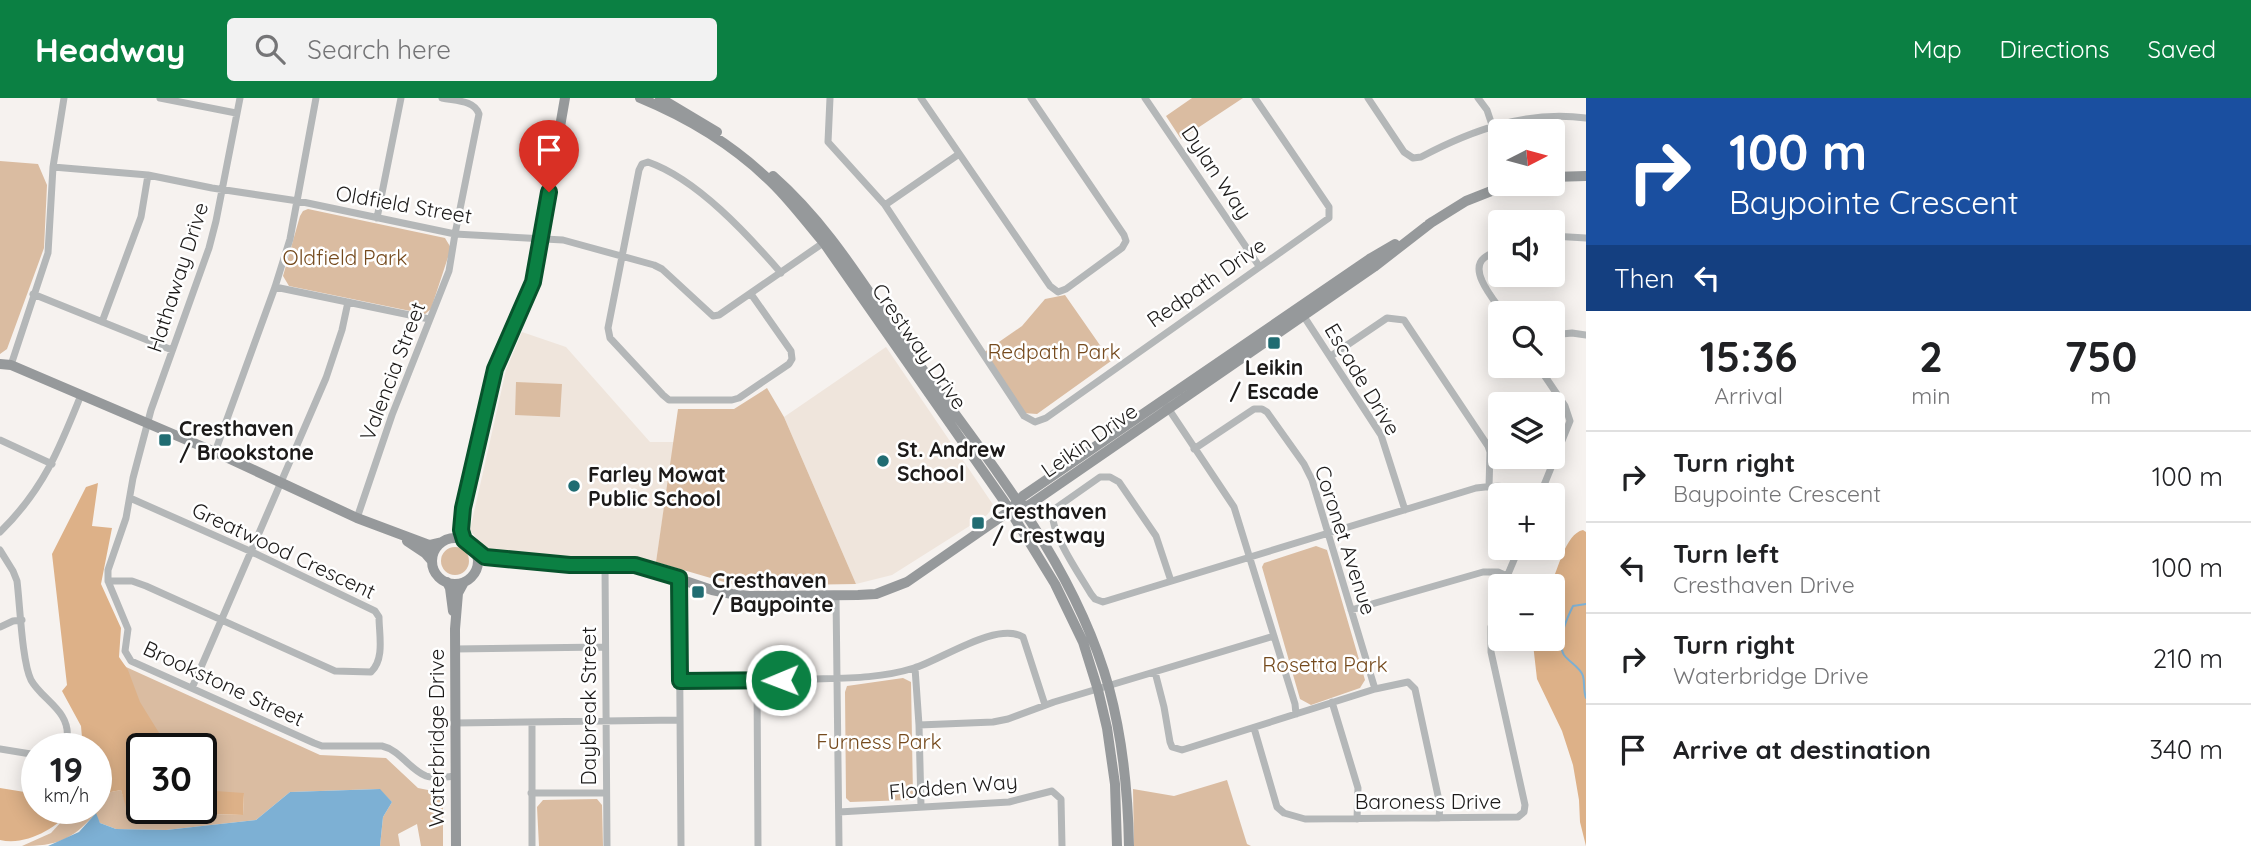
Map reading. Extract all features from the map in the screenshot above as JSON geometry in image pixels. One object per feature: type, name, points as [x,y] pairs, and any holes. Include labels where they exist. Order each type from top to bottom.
[{"type":"street","points":[[64,98],[53,167],[48,253],[5,364],[149,423],[357,518],[429,545],[464,540]]},
{"type":"street","points":[[160,98],[236,113]]},
{"type":"street","name":"Hathaway Drive","points":[[149,423],[151,410],[209,248],[240,98]]},
{"type":"street","points":[[215,452],[290,239],[316,98]]},
{"type":"street","points":[[377,218],[401,98]]},
{"type":"street","name":"Valencia Street","points":[[357,518],[392,415],[450,271],[479,114],[472,104],[442,98]]},
{"type":"street","points":[[565,98],[530,291],[495,369],[463,508],[461,530],[464,540],[485,557],[544,563],[644,566],[712,590],[749,596],[876,594],[907,582],[1011,510]]},
{"type":"street","name":"Crestway Drive","points":[[640,98],[676,114],[734,151],[768,178],[828,240],[1011,510],[1055,584],[1083,642],[1118,728],[1128,800],[1129,846]]},
{"type":"street","name":"Crestway Drive","points":[[660,98],[705,123],[732,142],[797,197],[1020,504],[1071,591],[1090,635],[1103,688],[1115,784],[1117,846]]},
{"type":"street","name":"Redpath Drive","points":[[830,98],[828,142],[885,205],[1024,416],[1035,422],[1046,418],[1325,222],[1330,213],[1329,206],[1255,98]]},
{"type":"street","points":[[921,98],[1049,286],[1058,292],[1122,248],[1126,242],[1124,235],[1031,98]]},
{"type":"street","name":"Dylan Way","points":[[1145,98],[1259,266]]},
{"type":"street","points":[[1368,98],[1404,152],[1413,158],[1488,126]]},
{"type":"street","points":[[1479,98],[1490,119]]},
{"type":"street","points":[[1530,119],[1586,118]]},
{"type":"street","points":[[885,205],[959,154]]},
{"type":"street","points":[[751,293],[791,351],[792,359],[789,364],[739,398],[669,400],[619,347],[608,333],[642,164],[648,162],[669,172],[697,191],[739,227],[781,273]]},
{"type":"street","name":"Oldfield Street","points":[[53,167],[149,175],[298,201],[455,234],[563,240],[662,269],[712,316],[719,315],[828,240]]},
{"type":"street","points":[[102,323],[141,217],[149,175]]},
{"type":"street","points":[[1565,176],[1586,177]]},
{"type":"street","name":"Leikin Drive","points":[[1011,510],[1301,312],[1371,258],[1466,201],[1488,192]]},
{"type":"street","points":[[1565,237],[1586,238]]},
{"type":"street","points":[[1488,256],[1478,266],[1479,275],[1495,301]]},
{"type":"street","points":[[275,287],[429,319]]},
{"type":"street","points":[[33,294],[172,350]]},
{"type":"street","points":[[192,688],[326,378],[348,302]]},
{"type":"street","name":"Escade Drive","points":[[1301,312],[1381,435],[1405,510]]},
{"type":"street","points":[[1331,356],[1387,318],[1404,320],[1488,446],[1489,483]]},
{"type":"street","points":[[1565,334],[1586,335]]},
{"type":"street","points":[[1545,483],[1570,421],[1565,406],[1546,378]]},
{"type":"street","points":[[0,532],[41,484],[81,395]]},
{"type":"street","points":[[1166,405],[1234,507],[1296,714]]},
{"type":"street","name":"Coronet Avenue","points":[[1194,449],[1254,409],[1262,408],[1267,412],[1304,464],[1312,480],[1375,689]]},
{"type":"street","points":[[108,581],[108,570],[120,538],[149,423]]},
{"type":"street","points":[[0,440],[52,464]]},
{"type":"street","points":[[1171,581],[1156,536],[1118,482],[1110,477],[1100,477],[1053,510],[1052,523],[1095,599],[1103,602],[1488,486]]},
{"type":"street","name":"Greatwood Crescent","points":[[108,581],[132,581],[335,671],[371,672],[377,666],[379,617],[375,611],[130,498]]},
{"type":"street","points":[[432,561],[433,554],[446,541],[463,508]]},
{"type":"street","points":[[396,532],[425,552],[432,561],[436,575],[447,582],[457,584],[471,578],[476,569],[475,550]]},
{"type":"street","points":[[0,550],[17,582],[30,677],[40,692],[54,703],[68,733]]},
{"type":"street","points":[[476,569],[484,564],[516,559]]},
{"type":"street","name":"Daybreak Street","points":[[605,565],[607,846]]},
{"type":"street","points":[[1351,610],[1483,572],[1502,574]]},
{"type":"street","points":[[679,578],[681,846]]},
{"type":"street","name":"Brookstone Street","points":[[108,581],[128,629],[125,651],[127,657],[322,746],[382,746],[390,748],[425,776],[455,776]]},
{"type":"street","name":"Waterbridge Drive","points":[[447,582],[455,629]]},
{"type":"street","name":"Waterbridge Drive","points":[[456,846],[455,629],[458,593],[464,582]]},
{"type":"street","points":[[836,596],[839,846]]},
{"type":"street","points":[[0,627],[22,620]]},
{"type":"street","points":[[680,681],[838,679],[889,675],[915,668],[972,641],[1010,632],[1023,637],[1045,705]]},
{"type":"street","points":[[919,725],[993,722],[1274,636]]},
{"type":"street","points":[[455,649],[605,647]]},
{"type":"street","name":"Baroness Drive","points":[[1254,728],[1279,810],[1305,819],[1516,818],[1522,815],[1525,805],[1492,651]]},
{"type":"street","points":[[915,668],[921,806]]},
{"type":"street","points":[[1155,672],[1172,747],[1182,750],[1375,689],[1408,682],[1413,686],[1440,805],[1439,818]]},
{"type":"street","points":[[757,681],[758,846]]},
{"type":"street","points":[[1332,702],[1357,788],[1357,819]]},
{"type":"street","points":[[455,723],[680,720]]},
{"type":"street","points":[[532,722],[532,846]]},
{"type":"street","points":[[0,749],[21,752]]},
{"type":"street","name":"Flodden Way","points":[[839,812],[1009,802],[1052,791],[1060,799],[1062,846]]},
{"type":"street","points":[[531,793],[606,793]]},
{"type":"shaded area","name":"Farley Mowat Public School","points":[[522,332],[566,347],[650,442],[674,442],[656,562],[486,550],[470,530],[506,370]]},
{"type":"shaded area","name":"St. Andrew School","points":[[886,347],[994,506],[987,515],[892,575],[856,584],[784,417]]},
{"type":"shaded area","points":[[98,483],[92,526],[112,528],[101,584],[121,628],[119,657],[128,670],[140,702],[159,733],[126,733],[126,807],[121,790],[112,792],[112,733],[82,733],[81,726],[62,691],[67,685],[52,554],[86,487]]},
{"type":"shaded area","points":[[1583,530],[1586,532],[1586,846],[1580,822],[1573,765],[1562,731],[1537,679],[1534,651],[1565,651],[1565,574],[1555,574],[1561,560],[1565,560],[1565,551],[1571,538]]},
{"type":"shaded area","points":[[0,788],[21,791],[21,824],[57,824],[30,838],[0,840]]},
{"type":"shaded area","points":[[217,791],[244,793],[243,815],[217,814]]},
{"type":"green space","points":[[1192,98],[1243,98],[1181,139],[1166,116]]},
{"type":"green space","points":[[0,161],[38,164],[47,185],[44,248],[7,349],[0,354]]},
{"type":"green space","name":"Oldfield Park","points":[[308,209],[445,238],[451,248],[431,309],[425,314],[289,286],[283,276],[300,216]]},
{"type":"green space","name":"Redpath Park","points":[[1065,295],[1111,361],[1037,414],[1023,413],[983,353],[1022,326],[1045,299]]},
{"type":"green space","points":[[516,382],[562,384],[560,417],[515,415]]},
{"type":"green space","points":[[767,388],[784,417],[856,584],[738,586],[656,562],[678,409],[734,409]]},
{"type":"green space","name":"Rosetta Park","points":[[1316,546],[1327,550],[1365,680],[1360,688],[1311,705],[1300,699],[1262,567],[1264,563]]},
{"type":"green space","points":[[455,547],[465,551],[469,561],[465,571],[455,575],[445,571],[441,561],[445,551]]},
{"type":"green space","points":[[116,656],[126,667],[320,755],[386,758],[418,788],[443,793],[443,846],[421,846],[417,824],[398,834],[400,846],[380,846],[383,817],[392,802],[379,789],[290,792],[256,820],[166,830],[116,829],[103,824],[112,824],[112,792],[121,790],[126,804],[126,824],[217,824],[217,814],[243,815],[244,793],[217,793],[217,733],[138,733]]},
{"type":"green space","name":"Furness Park","points":[[903,678],[911,682],[913,796],[909,800],[850,802],[846,798],[847,686]]},
{"type":"green space","points":[[1227,780],[1247,844],[1251,846],[1134,846],[1133,789],[1174,796]]},
{"type":"green space","points":[[597,799],[602,805],[603,846],[539,846],[537,807],[543,800]]},
{"type":"green space","points":[[59,824],[85,824],[63,840],[45,845],[22,846],[51,833]]},
{"type":"water","points":[[380,789],[392,802],[383,817],[380,846],[48,846],[79,832],[86,824],[103,824],[116,829],[166,830],[256,820],[290,792]]},
{"type":"waterway","points":[[1586,604],[1573,606],[1563,630],[1561,644],[1564,655],[1582,673],[1586,698]]},
{"type":"place","name":"Leikin / Escade","points":[[1274,343]]},
{"type":"place","name":"Cresthaven / Brookstone","points":[[165,440]]},
{"type":"place","name":"St. Andrew School","points":[[883,461]]},
{"type":"place","name":"Farley Mowat Public School","points":[[574,486]]},
{"type":"place","name":"Cresthaven / Crestway","points":[[978,523]]},
{"type":"place","name":"Cresthaven / Baypointe","points":[[698,592]]},
{"type":"route","points":[[549,192],[533,282],[495,369],[463,508],[461,530],[464,540],[485,557],[570,565],[635,565],[679,578],[680,681],[781,680]]}]
